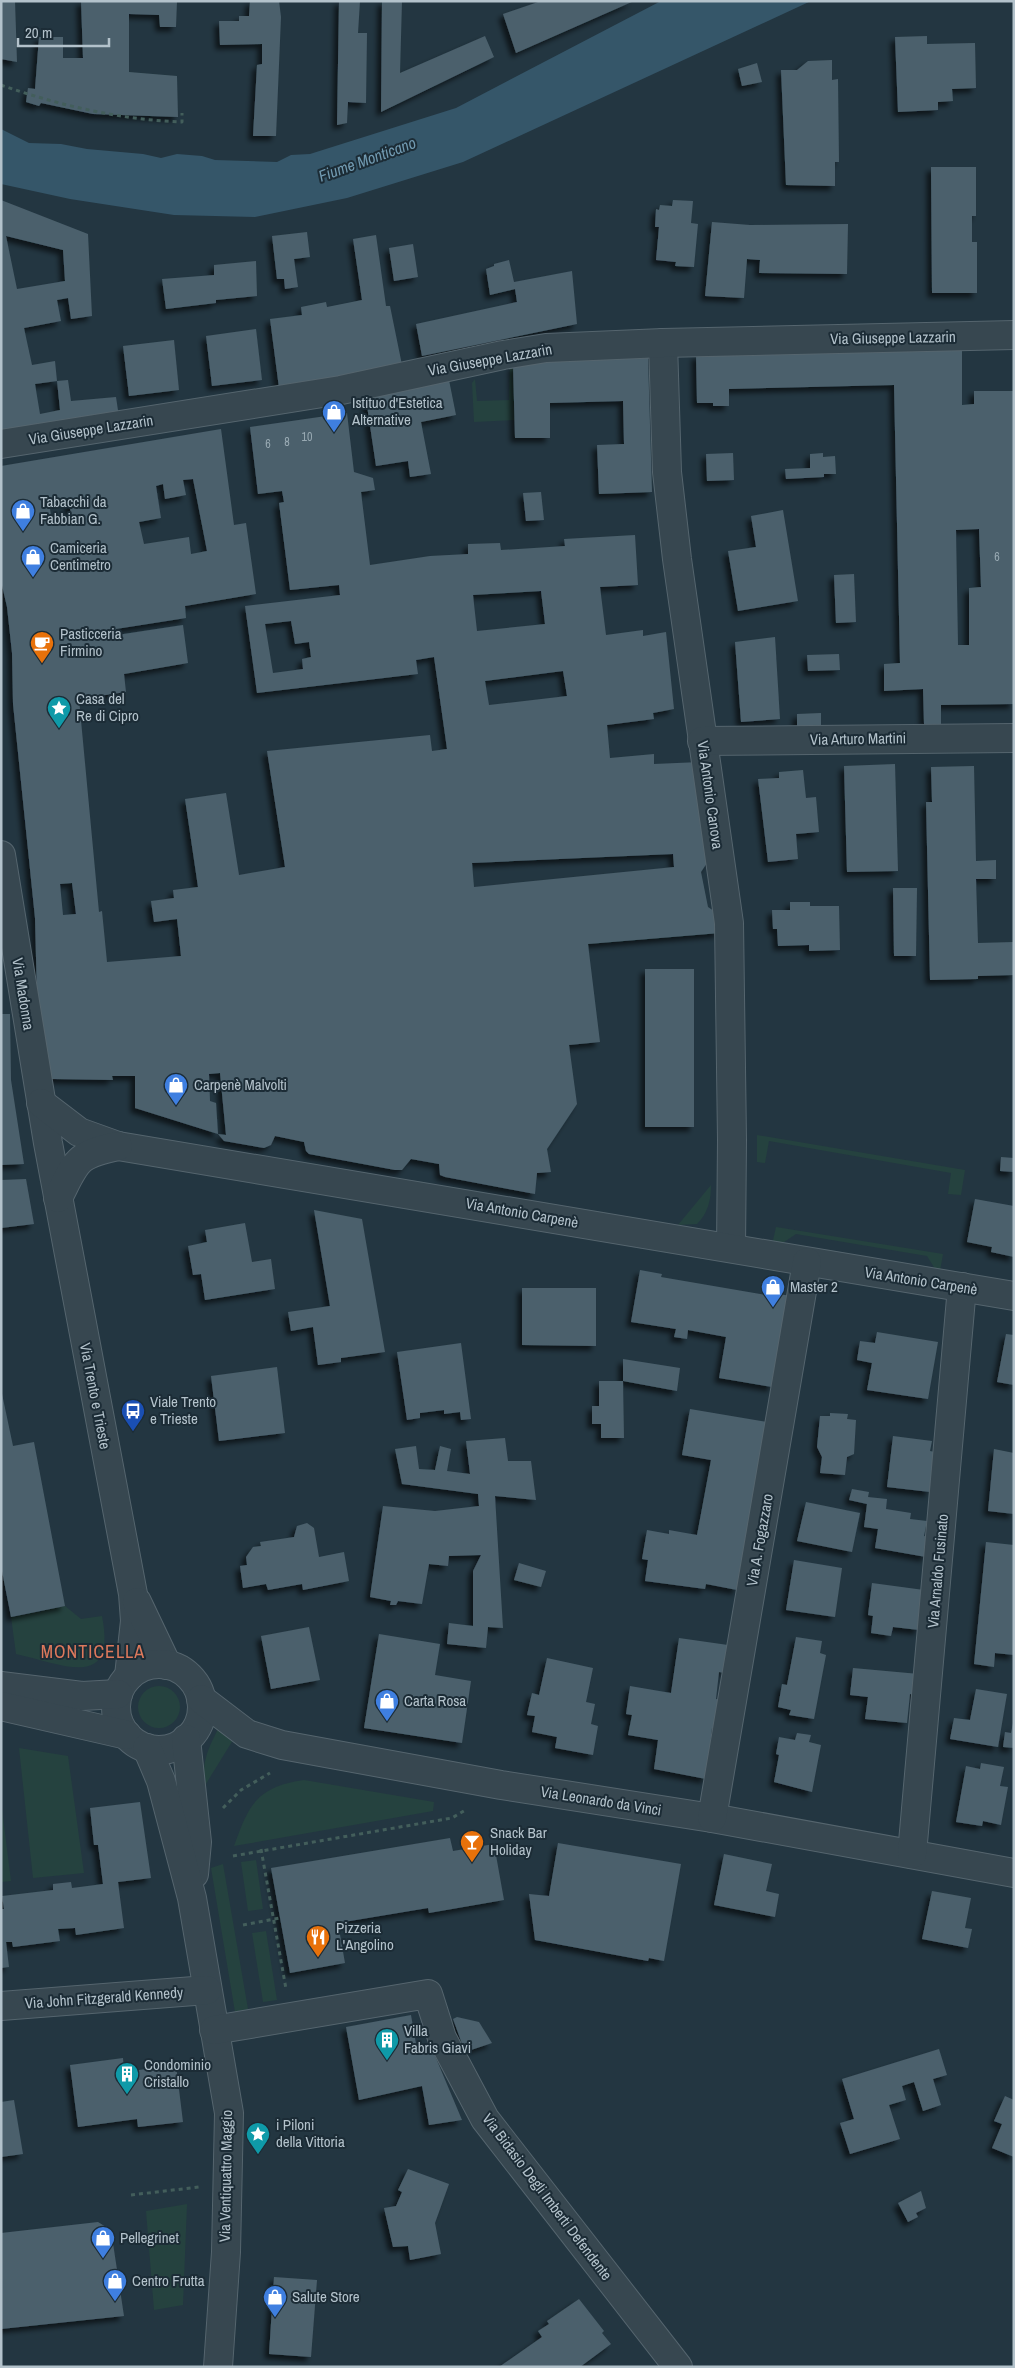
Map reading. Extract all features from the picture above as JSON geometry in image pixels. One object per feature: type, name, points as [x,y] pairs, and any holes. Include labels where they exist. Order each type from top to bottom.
[{"type":"street","name":"Via Giuseppe Lazzarin","points":[[1,444],[341,390],[503,354],[546,348],[662,343],[1014,335]]},
{"type":"street","name":"Via Antonio Canova","points":[[662,343],[667,472],[676,559],[729,923],[732,1140],[731,1248]]},
{"type":"street","name":"Via Arturo Martini","points":[[702,741],[1014,738]]},
{"type":"street","name":"Via Madonna","points":[[1,855],[41,1104]]},
{"type":"street","name":"Via Antonio Carpenè","points":[[41,1104],[79,1132],[118,1146],[1014,1296]]},
{"type":"street","name":"Via Trento e Trieste","points":[[41,1104],[133,1594],[134,1621],[123,1685],[116,1709],[119,1723],[137,1742]]},
{"type":"street","points":[[58,1198],[78,1161],[89,1152],[118,1146]]},
{"type":"street","name":"Via A. Fogazzaro","points":[[712,1818],[806,1262]]},
{"type":"street","name":"Via Arnaldo Fusinato","points":[[912,1854],[962,1287]]},
{"type":"street","name":"Via Trento e Trieste","points":[[133,1594],[167,1665]]},
{"type":"street","points":[[1,1686],[82,1696],[123,1685],[138,1669],[147,1666],[167,1665],[179,1669],[189,1676],[197,1687],[201,1699],[198,1722],[186,1740],[174,1747],[161,1750],[1,1706]]},
{"type":"street","name":"Via Leonardo da Vinci","points":[[201,1699],[247,1734],[282,1745],[501,1785],[712,1818],[1014,1873]]},
{"type":"street","name":"Via Ventiquattro Maggio","points":[[186,1740],[197,1842],[192,1898]]},
{"type":"street","name":"Via Ventiquattro Maggio","points":[[137,1742],[162,1780],[192,1898],[229,2113],[226,2252],[218,2367]]},
{"type":"street","name":"Via John Fitzgerald Kennedy","points":[[1,2006],[207,1990]]},
{"type":"street","name":"Via Bidasio Degli Imberti Defendente","points":[[214,2030],[428,1994],[442,2038],[485,2119],[678,2367]]},
{"type":"path","points":[[1,85],[23,93],[128,117],[182,122],[182,113]]},
{"type":"path","points":[[197,1842],[227,1803],[241,1790],[262,1776],[275,1772]]},
{"type":"path","points":[[233,1856],[261,1849],[452,1818],[468,1808]]},
{"type":"path","points":[[261,1849],[291,2018]]},
{"type":"path","points":[[243,1925],[280,1918]]},
{"type":"path","points":[[131,2194],[202,2187]]},
{"type":"green space","points":[[510,365],[513,365],[515,420],[474,422],[472,383],[475,379],[477,401],[509,400]]},
{"type":"green space","points":[[757,1135],[965,1170],[961,1195],[948,1194],[951,1173],[769,1141],[765,1163],[757,1162]]},
{"type":"green space","points":[[711,1185],[708,1206],[701,1220],[697,1224],[678,1225]]},
{"type":"green space","points":[[776,1227],[943,1254],[940,1271],[937,1272],[927,1256],[796,1234],[778,1246],[772,1245]]},
{"type":"green space","points":[[65,1606],[81,1619],[102,1616],[104,1640],[101,1655],[94,1664],[82,1667],[67,1666],[16,1654],[11,1617]]},
{"type":"green space","points":[[159,1686],[174,1692],[180,1707],[174,1722],[159,1728],[144,1722],[138,1707],[144,1692]]},
{"type":"green space","points":[[219,1727],[233,1740],[204,1787],[206,1756]]},
{"type":"green space","points":[[19,1748],[68,1756],[84,1873],[33,1878]]},
{"type":"green space","points":[[304,1780],[434,1802],[433,1811],[234,1846],[250,1809],[257,1800],[275,1787]]},
{"type":"green space","points":[[1,1801],[11,1881],[1,1882]]},
{"type":"green space","points":[[256,1860],[263,1909],[248,1911],[241,1862]]},
{"type":"green space","points":[[223,1864],[248,2009],[235,2012],[211,1868]]},
{"type":"green space","points":[[266,1931],[277,2000],[263,2002],[252,1933]]},
{"type":"green space","points":[[187,2204],[183,2305],[154,2310],[146,2211]]},
{"type":"water","name":"Fiume Monticano","points":[[661,1],[811,1],[463,162],[347,198],[255,217],[174,215],[70,199],[1,184],[1,129],[29,143],[61,144],[161,158],[177,154],[202,156],[215,160],[277,162],[291,155],[310,154],[456,108]]},
{"type":"building","points":[[1,1],[15,1],[17,62],[1,59]]},
{"type":"building","points":[[81,1],[177,1],[176,27],[160,27],[159,15],[129,14],[129,72],[177,76],[178,117],[93,114],[41,103],[39,106],[26,102],[28,88],[35,89],[39,37],[63,37],[63,58],[83,58]]},
{"type":"building","points":[[250,1],[279,1],[281,17],[276,136],[253,136],[257,65],[262,64],[262,44],[220,45],[219,21],[239,21],[239,16],[249,16]]},
{"type":"building","points":[[339,1],[360,1],[358,33],[367,33],[366,103],[348,102],[347,123],[337,125]]},
{"type":"building","points":[[382,1],[402,1],[400,73],[485,36],[494,57],[381,112]]},
{"type":"building","points":[[541,1],[634,1],[516,53],[503,14]]},
{"type":"building","points":[[927,36],[927,44],[975,43],[976,88],[952,89],[953,101],[938,102],[938,110],[898,112],[895,37]]},
{"type":"building","points":[[832,60],[832,80],[838,79],[839,162],[835,162],[835,186],[786,185],[781,70],[797,70],[808,61]]},
{"type":"building","points":[[757,63],[762,82],[742,86],[738,69]]},
{"type":"building","points":[[931,167],[976,167],[976,216],[972,216],[972,242],[977,242],[977,293],[932,293]]},
{"type":"building","points":[[1,200],[88,234],[92,316],[71,319],[68,298],[57,300],[61,321],[24,328],[32,365],[55,361],[57,381],[68,380],[71,401],[116,397],[119,417],[1,434]],"holes":[[[6,236],[63,250],[65,281],[17,289]],[[57,381],[60,410],[40,414],[35,384]]]},
{"type":"building","points":[[673,200],[693,201],[691,223],[698,224],[694,267],[675,266],[676,262],[656,260],[659,227],[655,227],[656,209],[659,210],[660,205],[672,206]]},
{"type":"building","points":[[712,222],[750,225],[848,224],[847,274],[759,273],[760,260],[747,259],[744,298],[705,296]]},
{"type":"building","points":[[307,232],[310,257],[294,259],[298,287],[285,289],[284,279],[277,279],[272,236]]},
{"type":"building","points":[[376,235],[386,306],[390,306],[402,365],[279,388],[270,319],[302,315],[301,307],[326,302],[327,307],[362,300],[353,239]]},
{"type":"building","points":[[413,244],[418,277],[394,281],[389,248]]},
{"type":"building","points":[[509,260],[514,282],[572,271],[577,324],[422,356],[416,324],[517,302],[515,289],[490,295],[486,269],[494,266],[494,264]]},
{"type":"building","points":[[256,261],[257,296],[216,300],[216,303],[166,309],[162,279],[214,275],[214,265]]},
{"type":"building","points":[[256,329],[262,380],[212,386],[206,336]]},
{"type":"building","points":[[174,340],[179,390],[129,396],[123,346]]},
{"type":"building","points":[[962,347],[962,405],[974,404],[974,391],[1014,391],[1014,704],[941,705],[941,724],[924,724],[923,689],[884,691],[884,664],[900,663],[894,385],[729,389],[729,406],[713,406],[713,403],[697,403],[696,355]],"holes":[[[979,529],[981,587],[969,588],[969,645],[958,645],[956,530]]]},
{"type":"building","points":[[648,358],[652,492],[599,494],[597,445],[624,444],[623,401],[550,403],[550,438],[515,438],[513,365],[537,364],[537,361]]},
{"type":"building","points":[[449,380],[456,415],[421,422],[431,474],[410,477],[408,461],[376,466],[366,399]]},
{"type":"building","points":[[347,413],[354,472],[373,478],[375,490],[361,492],[370,565],[430,556],[468,554],[468,544],[500,543],[501,550],[565,546],[564,539],[635,535],[638,585],[600,587],[606,635],[643,630],[643,636],[666,632],[674,709],[653,713],[654,719],[607,725],[610,758],[654,754],[654,764],[700,762],[709,860],[701,872],[708,907],[714,911],[720,933],[588,944],[600,1042],[569,1045],[577,1104],[547,1149],[551,1172],[537,1173],[535,1194],[445,1177],[440,1175],[439,1164],[411,1159],[402,1170],[395,1170],[309,1154],[306,1151],[304,1142],[275,1136],[271,1145],[264,1148],[224,1141],[218,1134],[135,1108],[135,1076],[112,1076],[113,1080],[52,1079],[39,1076],[35,918],[13,704],[12,653],[7,607],[1,581],[1,466],[221,429],[234,525],[246,523],[256,594],[185,606],[186,618],[116,629],[117,635],[183,625],[188,663],[124,674],[126,692],[79,699],[99,912],[102,911],[107,962],[181,956],[177,919],[154,922],[151,901],[174,898],[173,890],[198,887],[185,799],[226,793],[239,875],[285,867],[267,751],[430,735],[432,751],[447,749],[434,657],[416,660],[418,674],[257,693],[245,606],[340,595],[339,585],[290,590],[279,503],[284,502],[282,491],[258,494],[250,427]],"holes":[[[193,479],[207,551],[191,554],[189,537],[144,544],[139,522],[161,518],[156,486],[163,484],[165,499],[186,495],[183,480]],[[68,498],[72,519],[63,521],[61,514],[51,516],[49,501]],[[541,591],[545,624],[477,631],[473,595]],[[291,621],[295,644],[309,642],[311,657],[302,659],[303,669],[273,673],[265,624]],[[563,671],[567,696],[489,705],[485,681]],[[673,854],[674,867],[474,887],[472,863]],[[72,883],[76,914],[63,915],[60,884]],[[220,1073],[226,1135],[218,1134],[216,1103],[210,1101],[209,1074]]]},
{"type":"building","points":[[733,453],[734,480],[707,481],[706,454]]},
{"type":"building","points":[[823,453],[823,457],[835,456],[836,474],[824,474],[824,477],[786,479],[785,469],[810,468],[810,454]]},
{"type":"building","points":[[541,492],[544,520],[526,521],[523,493]]},
{"type":"building","points":[[783,510],[798,601],[738,611],[728,551],[756,547],[751,516]]},
{"type":"building","points":[[854,574],[856,622],[836,623],[834,575]]},
{"type":"building","points":[[775,637],[780,719],[741,722],[735,642]]},
{"type":"building","points":[[839,654],[840,670],[808,671],[807,655]]},
{"type":"building","points":[[821,713],[821,728],[797,728],[797,714]]},
{"type":"building","points":[[895,764],[898,871],[847,872],[844,766]]},
{"type":"building","points":[[974,766],[976,861],[996,860],[996,879],[976,879],[978,943],[1014,942],[1014,975],[978,976],[978,979],[930,980],[926,802],[932,802],[931,767]]},
{"type":"building","points":[[803,770],[806,798],[816,797],[819,832],[796,834],[798,859],[768,862],[758,779],[779,778],[779,772]]},
{"type":"building","points":[[893,888],[917,888],[916,956],[894,956]]},
{"type":"building","points":[[790,902],[810,902],[810,906],[839,906],[840,950],[809,951],[809,945],[778,946],[777,929],[773,929],[772,910],[790,910]]},
{"type":"building","points":[[645,969],[694,969],[694,1127],[645,1127]]},
{"type":"building","points":[[1,1014],[10,1014],[11,1080],[24,1164],[1,1165]]},
{"type":"building","points":[[1001,1157],[1014,1158],[1014,1172],[1000,1171]]},
{"type":"building","points":[[26,1179],[34,1224],[1,1228],[1,1180]]},
{"type":"building","points":[[975,1199],[1014,1206],[1014,1257],[991,1252],[992,1247],[967,1242]]},
{"type":"building","points":[[314,1210],[362,1219],[385,1352],[341,1358],[341,1362],[318,1365],[313,1327],[291,1331],[288,1312],[330,1306]]},
{"type":"building","points":[[245,1223],[252,1262],[271,1259],[275,1289],[205,1300],[201,1274],[193,1275],[188,1246],[207,1242],[205,1230]]},
{"type":"building","points":[[640,1270],[662,1274],[661,1277],[766,1295],[767,1292],[791,1296],[772,1387],[719,1378],[726,1337],[688,1330],[687,1339],[674,1337],[676,1329],[631,1322]]},
{"type":"building","points":[[522,1288],[596,1288],[596,1346],[522,1345]]},
{"type":"building","points":[[877,1332],[938,1342],[928,1399],[867,1390],[872,1363],[857,1360],[860,1341],[875,1343]]},
{"type":"building","points":[[1006,1334],[1014,1335],[1014,1385],[997,1382]]},
{"type":"building","points":[[461,1343],[471,1419],[461,1420],[460,1412],[444,1414],[444,1410],[420,1413],[420,1418],[407,1420],[397,1352]]},
{"type":"building","points":[[623,1359],[680,1368],[677,1391],[623,1381]]},
{"type":"building","points":[[277,1367],[285,1433],[219,1441],[211,1376]]},
{"type":"building","points":[[599,1381],[623,1381],[624,1438],[601,1438],[601,1424],[592,1424],[592,1406],[599,1406]]},
{"type":"building","points":[[1,1389],[13,1446],[34,1442],[65,1606],[11,1617],[1,1566]]},
{"type":"building","points":[[690,1409],[767,1422],[737,1590],[706,1584],[705,1589],[645,1581],[648,1560],[642,1559],[647,1530],[669,1534],[669,1530],[697,1535],[711,1460],[682,1455]]},
{"type":"building","points":[[830,1413],[848,1414],[847,1419],[856,1420],[854,1454],[847,1457],[845,1475],[820,1473],[822,1457],[817,1447],[820,1416],[830,1416]]},
{"type":"building","points":[[893,1436],[932,1441],[930,1451],[935,1452],[930,1492],[887,1487]]},
{"type":"building","points":[[505,1438],[508,1461],[531,1461],[536,1500],[495,1496],[503,1628],[488,1627],[486,1648],[447,1644],[449,1623],[473,1626],[473,1571],[481,1555],[449,1556],[448,1566],[429,1564],[422,1604],[398,1601],[396,1605],[390,1605],[391,1601],[370,1597],[383,1506],[435,1511],[479,1506],[478,1494],[402,1484],[395,1449],[416,1446],[419,1469],[435,1470],[440,1446],[451,1449],[447,1471],[470,1474],[466,1441]]},
{"type":"building","points":[[994,1449],[1014,1453],[1014,1514],[988,1511]]},
{"type":"building","points":[[852,1489],[869,1492],[868,1497],[887,1499],[886,1509],[911,1513],[910,1519],[927,1521],[924,1536],[929,1537],[926,1557],[875,1548],[878,1529],[864,1527],[867,1504],[849,1500]]},
{"type":"building","points":[[806,1502],[860,1513],[852,1552],[797,1541]]},
{"type":"building","points":[[307,1523],[314,1528],[319,1557],[344,1552],[349,1581],[303,1590],[302,1584],[268,1590],[266,1584],[243,1588],[240,1566],[247,1565],[246,1557],[253,1547],[261,1546],[260,1542],[294,1537],[297,1526]]},
{"type":"building","points":[[986,1542],[1014,1545],[1014,1655],[995,1653],[994,1667],[974,1664]]},
{"type":"building","points":[[794,1560],[842,1568],[835,1617],[786,1610]]},
{"type":"building","points":[[519,1563],[546,1571],[541,1587],[514,1580]]},
{"type":"building","points":[[872,1583],[924,1590],[919,1630],[893,1627],[891,1636],[871,1633],[873,1616],[868,1615]]},
{"type":"building","points":[[309,1627],[320,1680],[271,1689],[261,1636]]},
{"type":"building","points":[[379,1634],[440,1644],[435,1675],[471,1681],[462,1743],[364,1728]]},
{"type":"building","points":[[796,1637],[822,1641],[820,1653],[826,1655],[814,1719],[789,1715],[791,1710],[778,1707],[782,1684],[787,1685]]},
{"type":"building","points":[[679,1638],[728,1645],[724,1673],[719,1672],[716,1699],[723,1700],[718,1728],[712,1728],[706,1779],[654,1769],[658,1740],[628,1735],[632,1715],[626,1714],[630,1686],[671,1693]]},
{"type":"building","points":[[547,1658],[593,1668],[586,1702],[595,1704],[591,1724],[598,1726],[593,1755],[555,1748],[557,1737],[532,1732],[535,1716],[527,1715],[532,1693],[539,1695]]},
{"type":"building","points":[[853,1668],[919,1674],[917,1695],[910,1694],[907,1723],[865,1719],[868,1697],[850,1695]]},
{"type":"building","points":[[976,1689],[1007,1694],[998,1747],[950,1739],[954,1718],[970,1720]]},
{"type":"building","points":[[1013,1723],[1014,1748],[1003,1747],[1005,1732],[1011,1733]]},
{"type":"building","points":[[797,1733],[811,1735],[809,1742],[821,1745],[812,1792],[774,1782],[779,1755],[776,1754],[779,1737],[795,1740]]},
{"type":"building","points":[[981,1763],[1004,1767],[1000,1786],[1008,1787],[1001,1825],[983,1821],[982,1826],[956,1822],[966,1766],[980,1769]]},
{"type":"building","points":[[140,1802],[151,1878],[118,1882],[124,1928],[76,1935],[75,1928],[58,1929],[60,1941],[13,1947],[12,1942],[6,1942],[9,1967],[1,1968],[1,1909],[4,1909],[2,1896],[53,1890],[53,1884],[71,1882],[72,1888],[103,1884],[98,1845],[94,1845],[90,1808]]},
{"type":"building","points":[[450,1838],[453,1851],[494,1844],[504,1900],[429,1913],[428,1908],[338,1923],[345,1963],[290,1973],[271,1868]]},
{"type":"building","points":[[558,1843],[681,1864],[664,1961],[649,1958],[648,1961],[535,1940],[529,1894],[549,1896]]},
{"type":"building","points":[[724,1854],[772,1864],[766,1891],[779,1894],[775,1917],[714,1905]]},
{"type":"building","points":[[932,1891],[971,1898],[965,1928],[972,1929],[968,1948],[922,1939]]},
{"type":"building","points":[[411,2015],[418,2055],[433,2051],[462,2120],[429,2125],[422,2086],[359,2100],[346,2027]]},
{"type":"building","points":[[457,2017],[479,2022],[492,2043],[465,2052],[453,2019]]},
{"type":"building","points":[[939,2049],[947,2075],[933,2079],[941,2105],[923,2111],[914,2082],[902,2086],[906,2100],[889,2105],[900,2139],[850,2154],[840,2123],[854,2119],[842,2079]]},
{"type":"building","name":"Condominio Cristallo","points":[[123,2058],[124,2072],[176,2065],[183,2122],[138,2127],[137,2119],[78,2127],[70,2065]]},
{"type":"building","points":[[1005,2096],[1014,2100],[1014,2157],[992,2148],[1002,2124],[994,2121]]},
{"type":"building","points":[[14,2100],[23,2154],[1,2157],[1,2102]]},
{"type":"building","points":[[408,2169],[449,2184],[435,2223],[441,2254],[410,2260],[408,2246],[393,2247],[384,2208],[396,2206],[402,2192],[398,2190]]},
{"type":"building","points":[[921,2191],[926,2208],[916,2213],[918,2217],[908,2222],[898,2203]]},
{"type":"building","points":[[98,2222],[111,2230],[124,2316],[1,2329],[1,2233]]},
{"type":"building","points":[[274,2277],[317,2280],[311,2357],[269,2354]]},
{"type":"building","points":[[579,2299],[604,2331],[602,2333],[611,2344],[580,2367],[499,2367],[542,2337],[538,2331],[549,2324],[547,2321]]},
{"type":"place","name":"Istituo d'Estetica Alternative","points":[[334,433]]},
{"type":"place","name":"Tabacchi da Fabbian G.","points":[[23,532]]},
{"type":"place","name":"Camiceria Centimetro","points":[[33,578]]},
{"type":"place","name":"Pasticceria Firmino","points":[[42,664]]},
{"type":"place","name":"Casa del Re di Cipro","points":[[59,729]]},
{"type":"place","name":"Carpenè Malvolti","points":[[176,1106]]},
{"type":"place","name":"Master 2","points":[[773,1308]]},
{"type":"place","name":"Viale Trento e Trieste","points":[[133,1432]]},
{"type":"place","name":"Carta Rosa","points":[[387,1722]]},
{"type":"place","name":"Snack Bar Holiday","points":[[472,1863]]},
{"type":"place","name":"Pizzeria L'Angolino","points":[[318,1958]]},
{"type":"place","name":"Villa Fabris Giavi","points":[[387,2061]]},
{"type":"place","name":"Condominio Cristallo","points":[[127,2095]]},
{"type":"place","name":"i Piloni della Vittoria","points":[[258,2155]]},
{"type":"place","name":"Pellegrinet","points":[[103,2259]]},
{"type":"place","name":"Centro Frutta","points":[[115,2302]]},
{"type":"place","name":"Salute Store","points":[[275,2318]]},
{"type":"district","name":"MONTICELLA","points":[[93,1652]]}]
